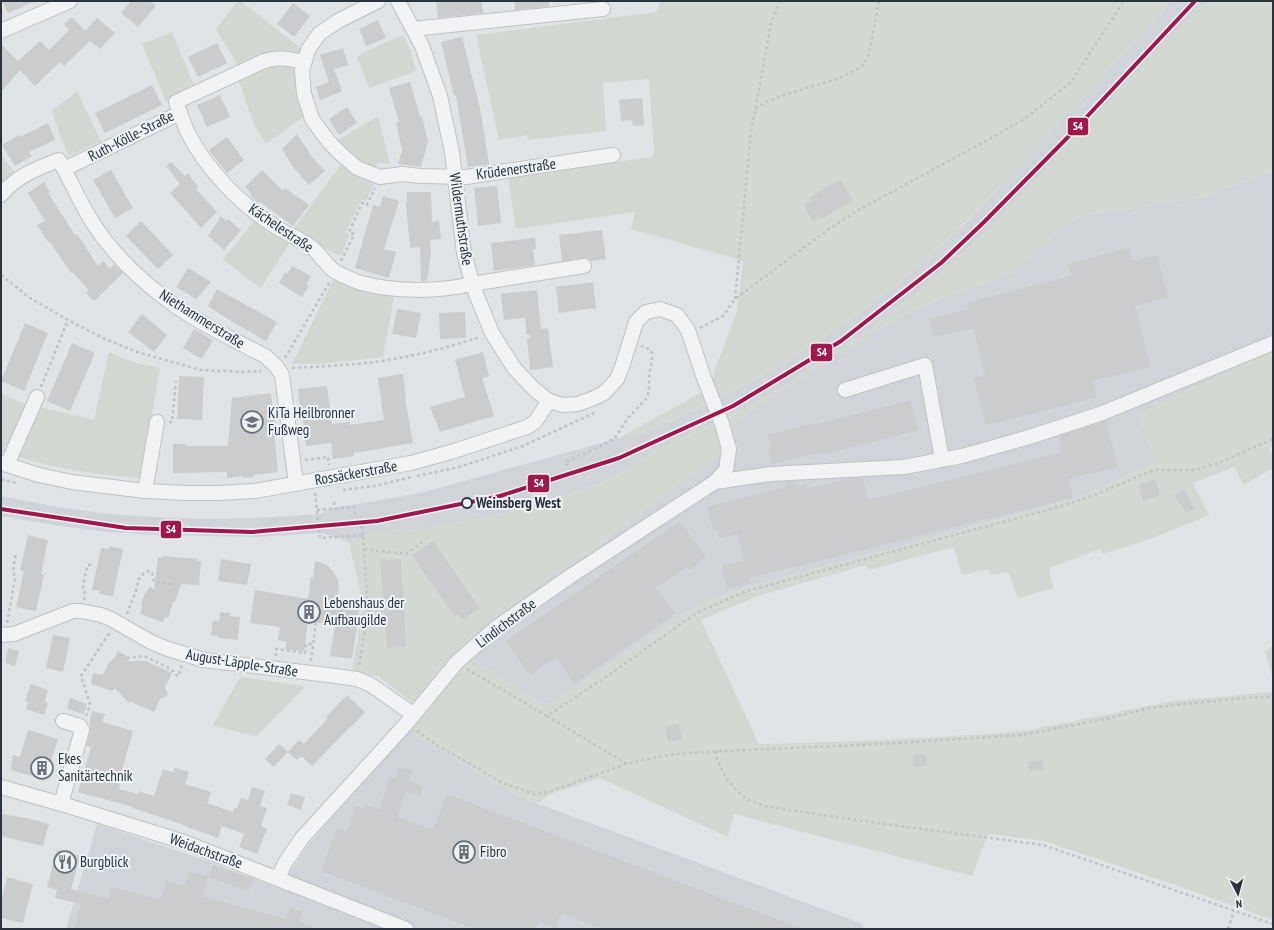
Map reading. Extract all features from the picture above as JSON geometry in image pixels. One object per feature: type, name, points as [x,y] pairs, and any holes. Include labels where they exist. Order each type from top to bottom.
[{"type":"street","points":[[1,31],[70,1]]},
{"type":"street","name":"Krüdenerstraße","points":[[378,1],[338,21],[319,34],[308,50],[302,71],[304,94],[312,119],[329,142],[357,168],[380,177],[402,174],[466,177],[614,155]]},
{"type":"street","name":"Wildermuthstraße","points":[[398,1],[422,46],[440,96],[452,152],[464,253],[472,284],[492,333],[514,368],[534,389],[549,401],[562,405],[578,404],[594,398],[604,393],[617,379],[636,322],[646,312],[660,309],[677,315],[688,330],[712,399]]},
{"type":"street","points":[[413,29],[603,9]]},
{"type":"street","name":"Ruth-Kölle-Straße","points":[[64,169],[180,113],[176,102],[267,60],[284,58],[304,62]]},
{"type":"street","name":"Kächelestraße","points":[[180,113],[188,134],[205,161],[220,179],[247,206],[275,227],[311,246],[336,272],[361,282],[395,289],[427,290],[455,288],[584,266]]},
{"type":"street","points":[[1,194],[9,185],[19,178],[59,160],[64,169]]},
{"type":"street","name":"Niethammerstraße","points":[[64,169],[92,221],[109,245],[130,268],[152,288],[177,307],[264,356],[276,366],[282,375],[296,484]]},
{"type":"street","points":[[715,482],[771,474],[904,467],[962,456],[1026,438],[1100,414],[1273,343]]},
{"type":"street","points":[[845,390],[925,365],[942,459]]},
{"type":"street","name":"Rossäckerstraße","points":[[37,397],[4,464],[39,475],[72,482],[145,491],[186,493],[255,491],[411,463],[451,452],[527,427],[535,422],[549,401]]},
{"type":"street","name":"Lindichstraße","points":[[278,878],[285,862],[302,838],[410,720],[457,662],[497,627],[569,577],[715,482],[726,470],[729,449],[722,424],[712,399]]},
{"type":"street","points":[[145,491],[157,422]]},
{"type":"street","name":"August-Läpple-Straße","points":[[1,635],[14,634],[73,611],[101,615],[117,622],[151,642],[185,655],[204,660],[357,679],[371,685],[410,720]]},
{"type":"street","points":[[61,804],[82,730],[80,726],[63,721]]},
{"type":"street","name":"Weidachstraße","points":[[1,787],[184,842],[406,929]]},
{"type":"path","points":[[735,299],[751,132],[771,24],[780,1]]},
{"type":"path","points":[[755,109],[766,102],[837,79],[860,68],[868,58],[879,1]]},
{"type":"path","points":[[689,334],[723,316],[735,299],[848,216],[1026,118],[1071,82],[1124,1]]},
{"type":"path","points":[[37,397],[68,320]]},
{"type":"path","points":[[567,466],[565,462],[615,438],[628,418],[645,400],[649,392],[649,374],[652,353],[649,349],[644,347]]},
{"type":"path","points":[[157,422],[172,422],[176,381]]},
{"type":"path","points":[[547,716],[616,670],[698,612],[747,591],[1062,506],[1094,495],[1154,470],[1195,470],[1216,464],[1273,439]]},
{"type":"path","points":[[316,497],[320,538],[363,535]]},
{"type":"path","points":[[334,502],[334,509]]},
{"type":"path","points":[[317,510],[354,507],[355,514]]},
{"type":"path","points":[[360,662],[368,611],[362,526]]},
{"type":"path","points":[[364,549],[406,554],[422,542]]},
{"type":"path","points":[[10,607],[15,578],[13,570],[16,552]]},
{"type":"path","points":[[83,602],[85,594],[83,586],[87,567],[88,565],[92,565]]},
{"type":"path","points":[[130,604],[137,588],[138,580],[145,572],[149,571],[152,573],[154,582],[174,584]]},
{"type":"path","points":[[90,704],[81,676],[117,622]]},
{"type":"path","points":[[312,656],[316,622]]},
{"type":"path","points":[[274,669],[276,649],[305,653],[306,644],[313,644]]},
{"type":"path","points":[[127,658],[144,656],[172,669],[178,677]]},
{"type":"path","points":[[457,662],[627,764]]},
{"type":"path","points":[[410,720],[438,746],[503,783],[534,794],[548,792],[627,764],[669,755],[716,751],[881,744],[1022,735],[1110,718],[1149,708],[1243,698],[1273,697]]},
{"type":"path","points":[[716,751],[717,760],[725,776],[736,790],[746,798],[765,806],[855,820],[1043,845],[1273,924]]},
{"type":"path","points":[[1228,929],[1234,911]]},
{"type":"shaded area","points":[[238,1],[241,1],[302,49],[297,53],[282,52],[239,68],[216,29]]},
{"type":"shaded area","points":[[661,1],[1172,1],[1115,65],[996,192],[932,254],[883,295],[830,334],[774,369],[718,399],[714,386],[714,372],[737,311],[743,261],[631,229],[635,212],[516,229],[508,178],[652,157],[654,151],[649,79],[603,83],[606,131],[528,140],[527,135],[499,140],[476,35],[656,12]]},
{"type":"shaded area","points":[[1172,1],[1206,1],[984,233],[910,299],[870,329],[790,382],[745,408],[655,451],[611,479],[568,495],[485,518],[410,531],[366,534],[367,540],[349,542],[322,533],[257,537],[155,535],[108,532],[1,516],[1,496],[63,508],[109,514],[155,517],[202,519],[256,518],[318,514],[342,506],[420,493],[619,438],[628,440],[735,391],[817,342],[858,314],[896,285],[969,220],[1145,32]]},
{"type":"shaded area","points":[[1206,1],[1273,1],[1273,171],[1203,197],[1082,216],[1072,220],[1012,274],[933,302],[898,318],[743,417],[736,423],[735,440],[719,456],[583,557],[534,588],[460,650],[540,703],[551,703],[699,604],[730,592],[1074,499],[1104,487],[1155,461],[1137,414],[1273,350],[1273,446],[1269,448],[1273,458],[1273,468],[1244,485],[1234,467],[1193,483],[1209,515],[1153,538],[1103,554],[1100,549],[1049,568],[1053,588],[1018,598],[1008,572],[991,575],[989,569],[962,575],[954,547],[868,570],[866,565],[758,596],[701,620],[759,744],[862,741],[988,734],[1029,730],[1173,701],[1273,692],[1273,920],[1044,841],[988,834],[972,876],[734,814],[728,837],[600,778],[548,795],[539,803],[520,797],[408,731],[424,712],[379,677],[352,672],[363,604],[349,542],[367,540],[366,533],[408,528],[410,531],[485,518],[568,495],[611,479],[655,451],[745,408],[790,382],[870,329],[910,299],[945,269],[984,233]]},
{"type":"shaded area","points":[[172,32],[196,90],[166,102],[142,44]]},
{"type":"shaded area","points":[[403,35],[411,52],[416,71],[369,88],[357,57]]},
{"type":"shaded area","points":[[285,63],[293,68],[297,75],[306,115],[266,144],[255,127],[239,81],[264,67]]},
{"type":"shaded area","points":[[77,91],[101,141],[69,156],[61,139],[52,111]]},
{"type":"shaded area","points":[[378,116],[390,165],[378,162],[375,170],[358,163],[337,141]]},
{"type":"shaded area","points":[[1,155],[17,175],[1,191]]},
{"type":"shaded area","points":[[342,163],[375,182],[366,201],[361,200],[346,232],[350,235],[340,256],[292,231]]},
{"type":"shaded area","points":[[1273,171],[1273,350],[1155,461],[1104,487],[1074,499],[730,592],[699,604],[551,703],[540,703],[460,650],[534,588],[583,557],[735,440],[736,423],[743,417],[898,318],[1028,260],[1072,220],[1082,216],[1203,197]]},
{"type":"shaded area","points":[[256,219],[289,244],[261,288],[223,259]]},
{"type":"shaded area","points":[[334,278],[373,293],[394,297],[383,357],[322,364],[292,364]]},
{"type":"shaded area","points":[[109,352],[133,362],[160,368],[141,478],[79,471],[18,457],[36,406],[94,420]]},
{"type":"shaded area","points":[[704,391],[708,403],[628,440],[619,438]]},
{"type":"shaded area","points":[[1,393],[26,405],[6,453],[1,451]]},
{"type":"shaded area","points":[[1273,645],[1273,678],[1265,652]]},
{"type":"shaded area","points":[[243,677],[303,686],[304,688],[257,736],[214,726],[214,723],[239,679]]},
{"type":"shaded area","points":[[408,731],[520,797],[863,924],[863,929],[66,929],[97,824],[205,860],[282,889],[307,846]]},
{"type":"building","points":[[2,1],[36,1],[8,13]]},
{"type":"building","points":[[131,1],[150,1],[156,6],[138,27],[121,13]]},
{"type":"building","points":[[436,1],[481,1],[483,13],[438,18]]},
{"type":"building","points":[[514,1],[549,1],[549,6],[515,10]]},
{"type":"building","points":[[293,3],[310,16],[294,37],[277,24]]},
{"type":"building","points":[[72,17],[85,31],[97,18],[115,33],[100,49],[90,41],[64,66],[60,62],[35,86],[20,70],[1,92],[1,44],[18,61],[40,41],[49,50],[69,30],[64,24]]},
{"type":"building","points":[[378,20],[386,38],[366,46],[359,29]]},
{"type":"building","points":[[462,37],[480,108],[489,164],[468,167],[456,95],[454,96],[441,42]]},
{"type":"building","points":[[217,43],[227,63],[198,77],[188,57]]},
{"type":"building","points":[[343,48],[348,65],[334,69],[341,92],[320,100],[316,87],[329,82],[320,55]]},
{"type":"building","points":[[410,82],[420,117],[422,117],[428,141],[421,167],[398,164],[402,150],[396,122],[399,122],[389,88]]},
{"type":"building","points":[[152,85],[162,105],[105,133],[95,113]]},
{"type":"building","points":[[220,95],[230,117],[207,127],[197,105]]},
{"type":"building","points":[[642,98],[644,125],[633,126],[632,120],[621,121],[619,100]]},
{"type":"building","points":[[347,107],[357,123],[339,135],[329,119]]},
{"type":"building","points":[[48,123],[55,140],[29,152],[32,156],[15,166],[2,145],[19,135],[20,137]]},
{"type":"building","points":[[297,134],[312,157],[325,171],[309,185],[293,167],[282,149]]},
{"type":"building","points":[[227,137],[244,160],[227,173],[209,150]]},
{"type":"building","points":[[171,162],[185,176],[188,173],[198,187],[196,189],[217,212],[201,228],[170,193],[180,184],[166,166]]},
{"type":"building","points":[[111,170],[133,208],[115,218],[93,180]]},
{"type":"building","points":[[262,170],[283,191],[285,188],[309,205],[293,226],[260,202],[258,203],[245,187]]},
{"type":"building","points":[[840,179],[853,200],[822,219],[821,217],[813,222],[804,205],[811,201],[809,198]]},
{"type":"building","points":[[44,182],[50,192],[48,193],[75,235],[77,234],[98,266],[103,261],[110,268],[114,264],[123,273],[94,301],[86,293],[89,290],[72,272],[71,273],[37,225],[45,221],[28,193]]},
{"type":"building","points":[[497,186],[501,223],[478,226],[474,188]]},
{"type":"building","points":[[407,192],[431,192],[432,222],[439,221],[441,239],[430,240],[431,254],[427,281],[421,281],[420,247],[410,248],[406,203],[407,204]]},
{"type":"building","points":[[383,196],[399,201],[384,249],[396,252],[389,278],[355,268],[373,205],[380,207]]},
{"type":"building","points":[[221,216],[226,221],[228,219],[241,230],[224,250],[208,236]]},
{"type":"building","points":[[141,221],[173,255],[158,269],[126,236]]},
{"type":"building","points":[[602,230],[606,259],[591,261],[587,258],[583,258],[562,261],[559,235]]},
{"type":"building","points":[[535,238],[536,249],[533,249],[535,265],[494,271],[491,243]]},
{"type":"building","points":[[1129,248],[1132,261],[1157,255],[1168,297],[1135,306],[1150,367],[1093,381],[1097,397],[986,425],[974,378],[985,375],[973,328],[934,337],[929,319],[968,309],[967,303],[1071,276],[1068,264]]},
{"type":"building","points":[[292,266],[311,276],[306,284],[309,286],[302,297],[279,283],[285,272],[287,274]]},
{"type":"building","points":[[188,268],[211,282],[196,299],[176,287]]},
{"type":"building","points":[[593,282],[596,308],[559,313],[556,287]]},
{"type":"building","points":[[217,289],[277,322],[266,341],[208,306]]},
{"type":"building","points":[[537,290],[541,329],[548,328],[553,367],[530,370],[527,339],[530,338],[530,335],[527,335],[525,318],[504,320],[501,294]]},
{"type":"building","points":[[397,309],[421,313],[416,338],[392,334]]},
{"type":"building","points":[[465,312],[466,338],[440,339],[439,313]]},
{"type":"building","points":[[142,314],[167,335],[154,352],[128,332]]},
{"type":"building","points":[[25,323],[48,333],[24,391],[1,381]]},
{"type":"building","points":[[194,329],[213,340],[202,359],[183,348]]},
{"type":"building","points":[[72,343],[95,353],[70,411],[47,401]]},
{"type":"building","points":[[483,352],[489,376],[482,378],[494,416],[440,432],[430,407],[465,397],[455,360]]},
{"type":"building","points":[[403,374],[405,398],[413,443],[354,453],[354,456],[333,459],[331,443],[306,446],[298,389],[327,386],[332,424],[350,422],[350,425],[384,420],[378,378]]},
{"type":"building","points":[[179,376],[204,377],[202,420],[177,419]]},
{"type":"building","points":[[271,393],[274,420],[277,431],[274,431],[278,472],[242,478],[242,476],[227,478],[227,472],[173,473],[173,444],[186,444],[186,446],[228,446],[232,398]]},
{"type":"building","points":[[910,400],[918,430],[822,455],[821,452],[772,464],[768,449],[771,448],[768,435],[814,423],[815,425]]},
{"type":"building","points":[[1106,421],[1118,467],[1068,479],[1073,498],[749,578],[750,583],[727,589],[722,566],[744,561],[738,534],[719,538],[717,530],[713,531],[707,507],[786,487],[785,482],[794,481],[796,486],[806,484],[807,489],[851,478],[863,478],[868,500],[1062,452],[1058,436]]},
{"type":"building","points":[[1155,479],[1160,495],[1143,501],[1138,485]]},
{"type":"building","points":[[1184,489],[1195,508],[1186,513],[1174,495]]},
{"type":"building","points":[[680,521],[706,558],[689,570],[687,567],[656,588],[675,614],[574,684],[556,657],[530,675],[506,641]]},
{"type":"building","points":[[28,535],[48,540],[41,574],[44,575],[36,611],[16,607],[24,571],[20,570]]},
{"type":"building","points":[[433,541],[480,608],[462,620],[458,614],[454,616],[412,555]]},
{"type":"building","points":[[109,546],[123,549],[113,596],[99,594],[100,591],[92,590],[101,548],[109,549]]},
{"type":"building","points":[[164,556],[197,559],[197,561],[201,561],[199,585],[181,584],[168,618],[165,617],[163,622],[140,614],[141,605],[146,591],[147,592],[149,587],[154,589],[158,557],[163,558]]},
{"type":"building","points":[[221,559],[251,564],[247,585],[218,581]]},
{"type":"building","points":[[401,559],[406,647],[387,648],[380,560]]},
{"type":"building","points":[[315,561],[327,565],[336,576],[339,589],[336,603],[360,606],[352,659],[330,656],[335,625],[308,621],[304,651],[285,649],[287,642],[278,640],[280,627],[250,623],[255,590],[308,599]]},
{"type":"building","points":[[220,612],[230,613],[230,616],[240,617],[238,640],[218,638],[218,636],[211,635],[213,620],[219,621]]},
{"type":"building","points":[[53,635],[70,638],[63,672],[46,668]]},
{"type":"building","points":[[8,648],[19,651],[15,666],[5,663]]},
{"type":"building","points":[[118,651],[127,656],[127,661],[146,661],[172,673],[165,687],[168,695],[160,699],[154,712],[131,702],[129,703],[115,688],[112,691],[91,684],[93,673],[103,675],[108,664],[116,656]]},
{"type":"building","points":[[31,684],[48,690],[45,702],[48,703],[44,715],[26,709],[28,702],[25,701]]},
{"type":"building","points":[[347,695],[365,712],[312,766],[301,756],[297,760],[288,752],[299,740],[304,744],[328,718],[326,717]]},
{"type":"building","points":[[70,698],[87,704],[84,714],[67,709]]},
{"type":"building","points":[[92,711],[105,714],[102,722],[133,731],[118,784],[120,785],[119,789],[138,794],[139,791],[154,796],[163,769],[173,772],[175,768],[189,772],[185,784],[211,792],[207,803],[233,812],[234,808],[237,808],[241,798],[248,800],[252,787],[265,791],[260,806],[267,808],[261,826],[267,829],[257,854],[239,847],[244,834],[222,826],[218,838],[133,807],[78,792],[91,747],[86,746],[90,732],[89,724]]},
{"type":"building","points":[[679,724],[682,739],[668,742],[665,727]]},
{"type":"building","points":[[28,730],[58,739],[45,780],[11,770],[13,755],[20,757]]},
{"type":"building","points":[[279,744],[288,752],[274,767],[265,759]]},
{"type":"building","points":[[926,754],[927,766],[913,767],[913,755]]},
{"type":"building","points":[[1043,760],[1044,770],[1029,771],[1028,762]]},
{"type":"building","name":"Fibro","points":[[399,767],[412,771],[409,781],[423,786],[420,796],[406,792],[397,817],[433,830],[447,794],[800,929],[603,929],[561,913],[556,929],[539,922],[536,929],[475,929],[321,871],[337,828],[347,832],[356,806],[363,808],[364,804],[379,810],[390,777],[395,779]]},
{"type":"building","points":[[291,793],[305,797],[301,810],[287,805]]},
{"type":"building","points":[[1,814],[49,824],[43,846],[1,836]]},
{"type":"building","points":[[57,850],[80,856],[71,889],[108,899],[112,887],[161,900],[166,881],[185,886],[189,872],[208,876],[203,897],[286,919],[290,907],[302,912],[299,922],[312,926],[311,929],[74,929],[81,904],[55,898],[57,890],[47,887]]},
{"type":"building","points":[[213,865],[254,879],[248,891],[209,877]]},
{"type":"building","points":[[7,877],[33,884],[23,923],[1,918],[1,902]]},
{"type":"transit line","name":"S4","points":[[1,509],[126,528],[252,532],[377,521],[500,496],[619,458],[733,406],[841,341],[941,263],[1068,137],[1195,1]]},
{"type":"place","name":"KiTa Heilbronner Fußweg","points":[[252,422]]},
{"type":"place","name":"Weinsberg West","points":[[467,503]]},
{"type":"place","name":"Lebenshaus der Aufbaugilde","points":[[309,612]]},
{"type":"place","name":"Ekes Sanitärtechnik","points":[[42,768]]},
{"type":"place","name":"Fibro","points":[[464,852]]},
{"type":"place","name":"Burgblick","points":[[65,862]]}]
